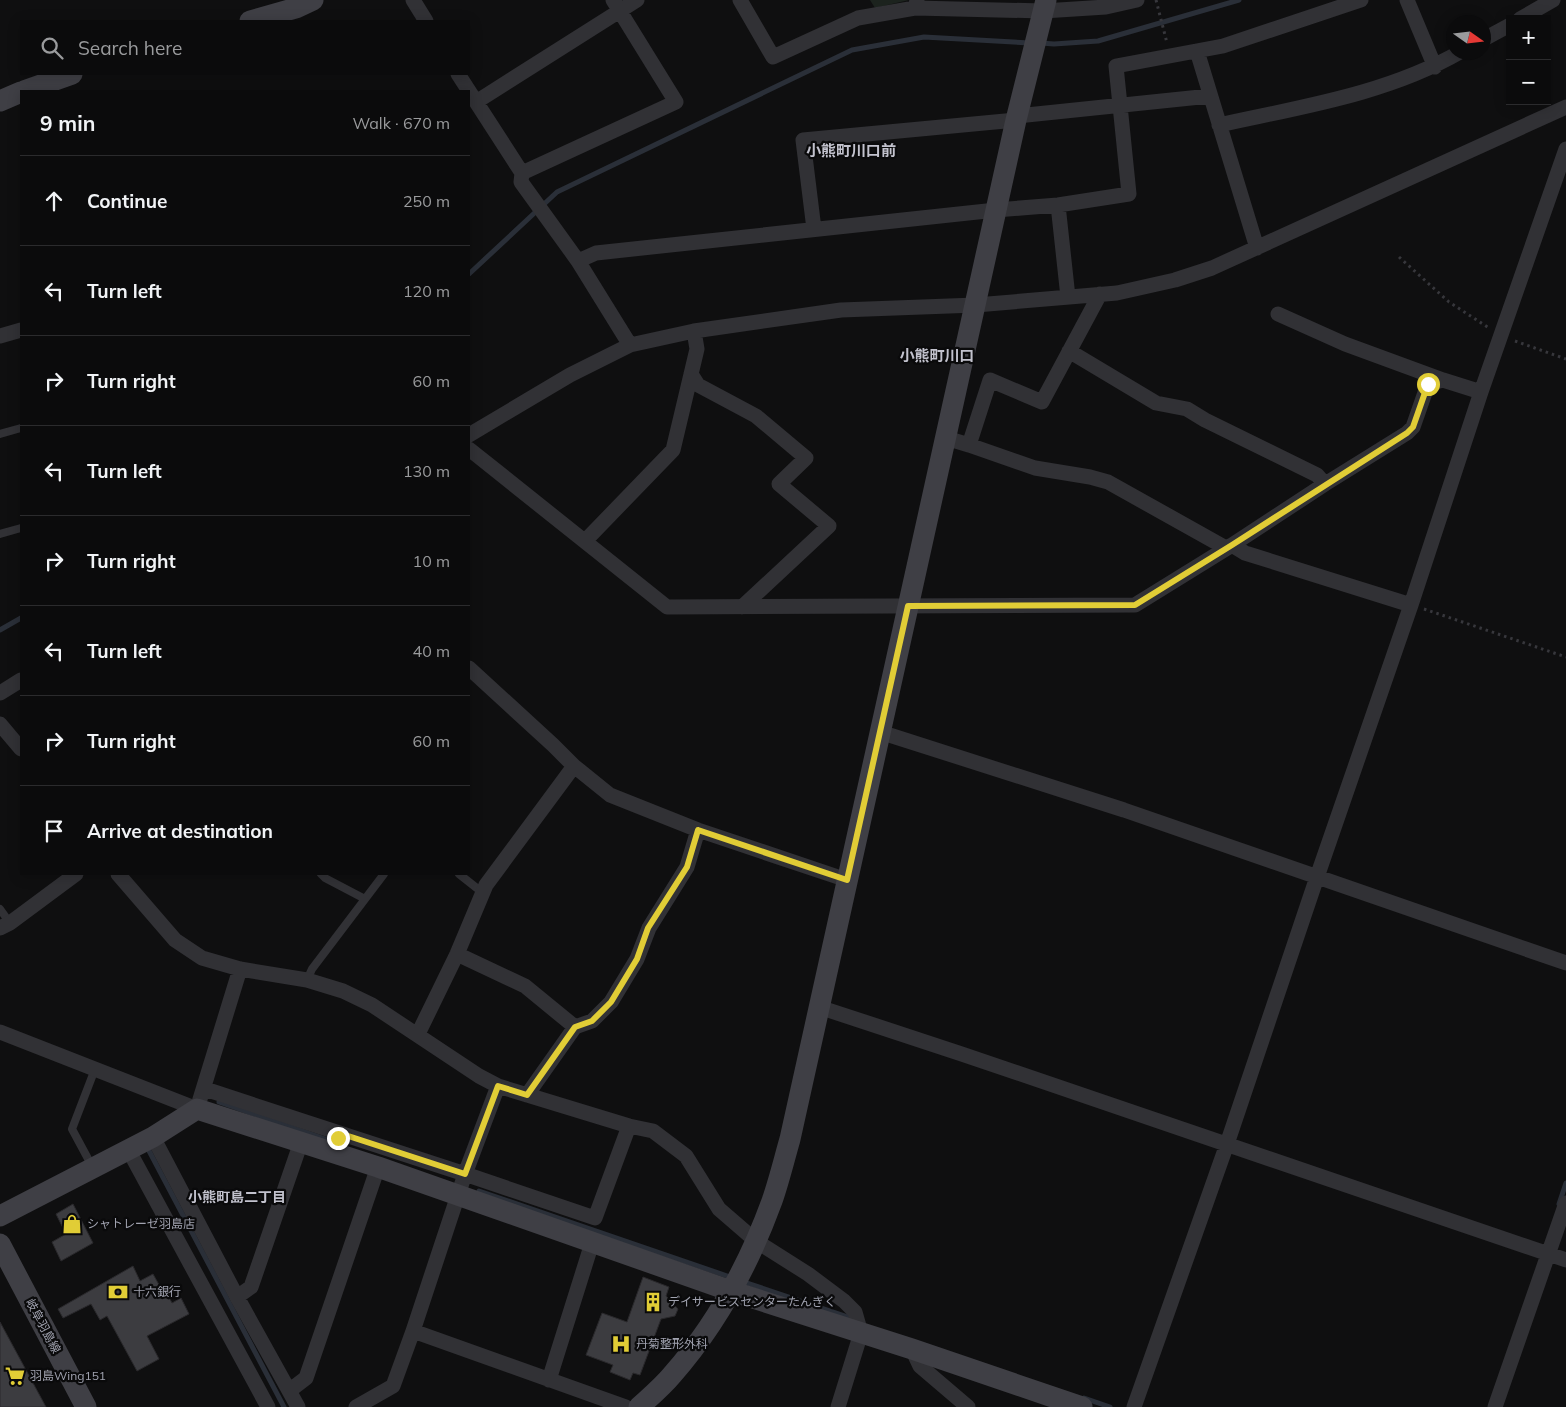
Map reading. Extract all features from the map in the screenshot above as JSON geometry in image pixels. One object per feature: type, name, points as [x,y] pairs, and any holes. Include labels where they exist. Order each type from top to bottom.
[{"type":"street","points":[[413,0],[425,20]]},
{"type":"street","points":[[476,102],[617,5],[637,0]]},
{"type":"street","points":[[740,0],[773,57],[858,18],[916,4],[1043,10],[1106,7],[1137,0]]},
{"type":"street","points":[[578,261],[596,253],[1058,205],[1129,194],[1116,66],[1223,46],[1361,0]]},
{"type":"street","points":[[1407,0],[1435,66]]},
{"type":"street","points":[[1527,15],[1553,0]]},
{"type":"street","points":[[253,20],[301,3]]},
{"type":"street","points":[[522,173],[676,102],[617,5]]},
{"type":"street","points":[[639,1407],[671,1376],[704,1334],[731,1291],[756,1241],[773,1199],[790,1139],[996,210],[1043,10]]},
{"type":"street","points":[[1491,35],[1506,26]]},
{"type":"street","points":[[1197,51],[1256,248]]},
{"type":"street","points":[[1219,125],[1356,94],[1435,66],[1446,60]]},
{"type":"street","points":[[28,90],[69,75]]},
{"type":"street","points":[[459,75],[468,90]]},
{"type":"street","points":[[0,101],[20,93]]},
{"type":"street","points":[[470,93],[522,173],[521,182],[526,190],[578,261],[630,345]]},
{"type":"street","points":[[814,229],[804,140],[1017,118],[1120,104],[1210,96]]},
{"type":"street","points":[[470,434],[570,375],[630,345],[694,332],[841,310],[976,305],[1068,297],[1117,292],[1175,280],[1212,268],[1566,107]]},
{"type":"street","points":[[1134,1407],[1227,1144],[1317,877],[1412,605],[1481,392],[1566,149]]},
{"type":"street","points":[[1058,205],[1068,297]]},
{"type":"street","points":[[970,445],[990,380],[1042,402],[1100,294]]},
{"type":"street","points":[[1278,314],[1345,344],[1481,392]]},
{"type":"street","points":[[0,336],[20,330]]},
{"type":"street","points":[[585,541],[673,450],[697,348],[694,332]]},
{"type":"street","points":[[1069,352],[1156,403],[1187,409],[1205,420],[1317,474],[1325,484]]},
{"type":"street","points":[[691,374],[698,385],[756,416],[806,458],[779,484],[829,526],[742,607]]},
{"type":"street","points":[[470,450],[667,607],[1135,605],[1407,433],[1413,427],[1428,384],[1443,380]]},
{"type":"street","points":[[946,438],[1035,468],[1090,477],[1108,482],[1245,553],[1412,605]]},
{"type":"street","points":[[470,669],[554,745],[574,766],[610,795],[698,830],[847,880]]},
{"type":"street","points":[[0,693],[20,681]]},
{"type":"street","points":[[0,724],[20,748]]},
{"type":"street","points":[[880,732],[1124,810],[1566,963]]},
{"type":"street","points":[[418,1034],[486,885],[574,766]]},
{"type":"street","points":[[527,1095],[575,1027],[592,1021],[611,1002],[637,959],[648,928],[687,867],[698,830]]},
{"type":"street","points":[[5,925],[75,875]]},
{"type":"street","points":[[119,875],[175,940],[202,958],[240,969],[307,980],[343,992],[372,1004],[479,1076],[498,1086],[629,1126],[653,1131],[686,1156],[719,1209],[756,1241],[808,1274],[844,1301],[855,1312],[861,1332],[838,1407]]},
{"type":"street","points":[[456,954],[525,986],[575,1027]]},
{"type":"street","points":[[0,1216],[128,1150],[198,1110],[240,969]]},
{"type":"street","points":[[819,1007],[1566,1260]]},
{"type":"street","points":[[0,1032],[198,1110],[301,1142],[336,1142],[378,1167],[461,1184]]},
{"type":"street","points":[[356,1407],[393,1386],[461,1184],[498,1086]]},
{"type":"street","points":[[205,1089],[336,1142],[461,1184],[592,1232],[731,1291],[861,1332],[1082,1407]]},
{"type":"street","points":[[549,1380],[592,1232],[629,1126]]},
{"type":"street","points":[[153,1136],[237,1297],[298,1407]]},
{"type":"street","points":[[237,1297],[250,1287],[301,1142]]},
{"type":"street","points":[[128,1150],[268,1407]]},
{"type":"street","points":[[289,1391],[306,1378],[378,1167]]},
{"type":"street","points":[[1495,1407],[1566,1203]]},
{"type":"street","name":"岐阜羽島線","points":[[0,1244],[86,1407]]},
{"type":"street","points":[[413,1331],[626,1407]]},
{"type":"street","points":[[912,1349],[920,1366],[968,1407]]},
{"type":"lane","points":[[0,434],[20,428]]},
{"type":"lane","points":[[0,534],[20,528]]},
{"type":"lane","points":[[322,875],[365,899]]},
{"type":"lane","points":[[307,980],[312,968],[383,875]]},
{"type":"lane","points":[[459,875],[483,893]]},
{"type":"lane","points":[[0,909],[5,925]]},
{"type":"lane","points":[[93,1168],[72,1129],[95,1069]]},
{"type":"path","points":[[1157,2],[1168,47]]},
{"type":"path","points":[[1399,258],[1449,302],[1501,336],[1566,359]]},
{"type":"path","points":[[1412,605],[1566,657]]},
{"type":"shaded area","points":[[870,0],[909,0],[875,8]]},
{"type":"building","name":"シャトレーゼ羽島店","points":[[73,1204],[93,1243],[61,1261],[52,1242],[66,1234],[56,1214]]},
{"type":"building","points":[[133,1266],[140,1281],[153,1274],[172,1303],[181,1298],[189,1314],[147,1336],[159,1359],[137,1371],[107,1316],[100,1320],[91,1304],[63,1318],[58,1309]]},
{"type":"building","name":"丹菊整形外科","points":[[643,1277],[669,1287],[666,1296],[678,1309],[675,1316],[661,1319],[640,1375],[633,1373],[630,1380],[610,1372],[613,1365],[586,1355],[602,1313],[627,1322]]},
{"type":"building","name":"羽島Wing151","points":[[0,1322],[46,1407],[0,1407]]},
{"type":"waterway","points":[[1041,43],[1098,41],[1239,0]]},
{"type":"waterway","points":[[470,273],[557,192],[852,50],[924,37],[1030,43]]},
{"type":"waterway","points":[[0,630],[20,619]]},
{"type":"waterway","points":[[219,1102],[340,1144]]},
{"type":"waterway","points":[[147,1147],[284,1407]]},
{"type":"waterway","points":[[1559,1204],[1566,1183]]},
{"type":"waterway","points":[[479,1191],[733,1278]]},
{"type":"waterway","points":[[741,1281],[854,1319]]},
{"type":"waterway","points":[[1084,1398],[1110,1407]]},
{"type":"place","name":"シャトレーゼ羽島店","points":[[72,1224]]},
{"type":"place","name":"十六銀行","points":[[118,1292]]},
{"type":"place","name":"デイサービスセンターたんぎく","points":[[653,1302]]},
{"type":"place","name":"丹菊整形外科","points":[[621,1344]]},
{"type":"place","name":"羽島Wing151","points":[[15,1376]]},
{"type":"district","name":"小熊町川口前","points":[[851,151]]},
{"type":"district","name":"小熊町川口","points":[[937,356]]},
{"type":"district","name":"小熊町島二丁目","points":[[237,1197]]},
{"type":"route","points":[[338,1138],[339,1133],[465,1174],[498,1086],[527,1095],[575,1027],[592,1021],[611,1002],[637,959],[648,928],[687,867],[698,830],[847,880],[908,606],[1135,605],[1407,433],[1413,427],[1428,384]]}]
